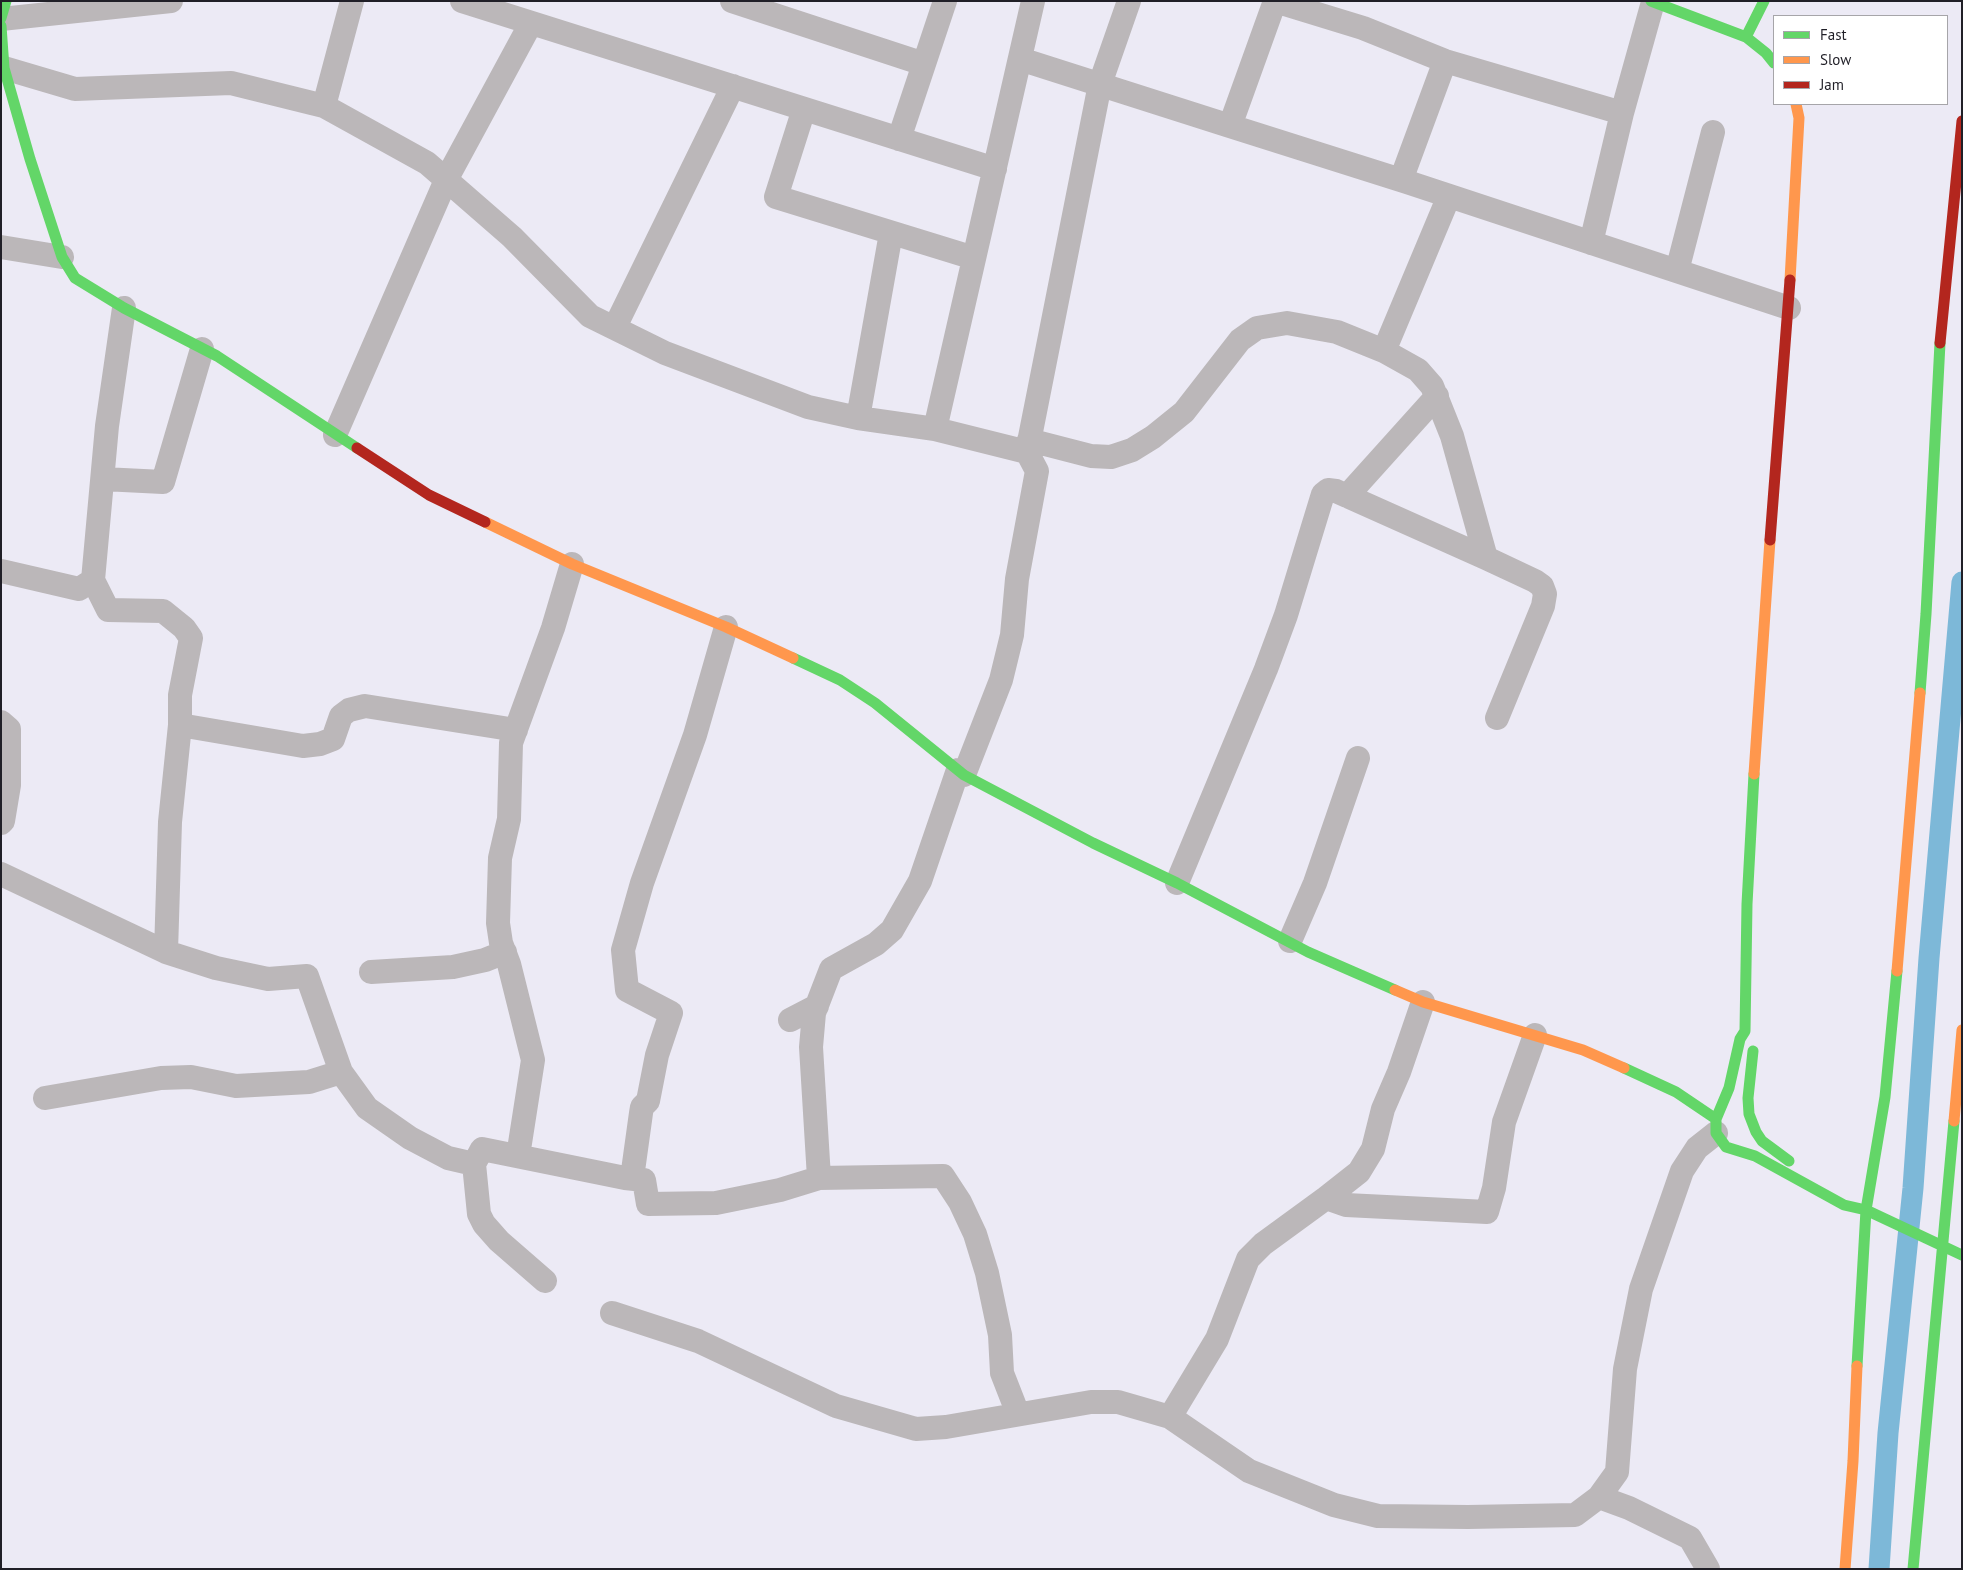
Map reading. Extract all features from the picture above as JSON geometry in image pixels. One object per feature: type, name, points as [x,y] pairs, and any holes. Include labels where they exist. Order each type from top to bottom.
[{"type":"street","points":[[6,1],[1,19],[171,1]]},
{"type":"street","points":[[324,106],[352,1]]},
{"type":"street","points":[[462,1],[995,169]]},
{"type":"street","points":[[732,1],[924,64]]},
{"type":"street","points":[[899,139],[945,1]]},
{"type":"street","points":[[935,429],[1033,1]]},
{"type":"street","points":[[819,1178],[811,1048],[816,1006],[831,969],[876,944],[892,930],[920,881],[961,773],[1001,680],[1012,634],[1017,579],[1037,471],[1028,446],[1100,84],[1129,1]]},
{"type":"street","points":[[1230,126],[1275,1],[1363,28],[1445,61],[1622,113]]},
{"type":"street","points":[[1746,37],[1764,1]]},
{"type":"street","points":[[1591,243],[1622,113],[1652,2],[1746,37],[1766,53],[1773,62]]},
{"type":"street","points":[[335,435],[446,180],[531,23]]},
{"type":"street","points":[[1,26],[2,57],[62,257],[76,278],[124,308],[216,356],[335,435],[429,494],[572,564],[726,626],[840,680],[875,703],[961,773],[1093,843],[1316,956],[1423,1002],[1583,1050],[1633,1071],[1676,1092],[1717,1121],[1726,1147],[1755,1156],[1844,1205],[1866,1210],[1962,1255]]},
{"type":"street","points":[[2,57],[74,89],[231,83],[324,106],[428,163],[512,237],[590,316],[665,353],[808,407],[858,418],[935,429],[1091,456],[1111,456],[1132,450],[1153,437],[1184,412],[1240,340],[1257,328],[1287,323],[1336,332],[1384,350],[1418,370],[1432,386],[1452,436],[1486,558]]},
{"type":"street","points":[[1020,59],[1401,180],[1789,308]]},
{"type":"street","points":[[1401,180],[1445,61]]},
{"type":"street","points":[[615,327],[733,86]]},
{"type":"street","points":[[1717,1121],[1729,1088],[1740,1039],[1745,1031],[1747,904],[1761,658],[1789,308],[1799,118],[1796,105]]},
{"type":"street","points":[[804,109],[776,197],[974,258]]},
{"type":"street","points":[[1845,1569],[1853,1460],[1866,1210],[1885,1097],[1896,985],[1926,614],[1938,363],[1962,121]]},
{"type":"street","points":[[1677,271],[1713,132]]},
{"type":"street","points":[[1384,350],[1449,196]]},
{"type":"street","points":[[858,418],[891,233]]},
{"type":"street","points":[[1,247],[62,257]]},
{"type":"street","points":[[124,308],[108,426],[92,580],[108,610],[163,611],[184,628],[191,638],[180,695],[180,725],[170,822],[166,952]]},
{"type":"street","points":[[103,479],[163,482],[202,349]]},
{"type":"street","points":[[1348,496],[1437,396]]},
{"type":"street","points":[[1177,884],[1266,669],[1286,615],[1323,494],[1328,490],[1348,496],[1486,558],[1542,586],[1545,594],[1542,606],[1497,718]]},
{"type":"street","points":[[518,1156],[533,1060],[501,943],[498,923],[500,858],[510,819],[511,744],[553,628],[572,564]]},
{"type":"street","points":[[1,571],[79,589],[92,580]]},
{"type":"street","points":[[632,1178],[642,1107],[648,1101],[657,1055],[671,1013],[627,990],[623,950],[642,883],[695,735],[726,626]]},
{"type":"street","points":[[180,725],[303,746],[320,744],[333,739],[341,716],[349,710],[365,706],[516,730]]},
{"type":"street","points":[[1,722],[9,729],[9,785],[3,821],[1,823]]},
{"type":"street","points":[[1290,942],[1315,883],[1358,758]]},
{"type":"street","points":[[1,874],[166,952],[216,968],[268,979],[307,976],[340,1072],[367,1108],[410,1138],[448,1158],[474,1164]]},
{"type":"street","points":[[371,972],[453,967],[485,960],[505,952]]},
{"type":"street","points":[[1170,1417],[1217,1339],[1248,1259],[1263,1244],[1358,1172],[1373,1149],[1383,1109],[1399,1072],[1423,1002]]},
{"type":"street","points":[[790,1020],[816,1006]]},
{"type":"street","points":[[1912,1569],[1934,1363],[1942,1246],[1962,1030]]},
{"type":"street","points":[[1745,1031],[1751,1039],[1753,1050],[1748,1098],[1749,1114],[1756,1132],[1762,1141],[1796,1165]]},
{"type":"street","points":[[1326,1198],[1346,1205],[1487,1212],[1494,1188],[1504,1122],[1535,1035]]},
{"type":"street","points":[[45,1098],[162,1078],[191,1077],[236,1086],[246,1086],[309,1082],[340,1072]]},
{"type":"street","points":[[612,1313],[698,1341],[836,1406],[916,1429],[946,1427],[1090,1402],[1118,1402],[1170,1417],[1249,1472],[1334,1505],[1378,1516],[1574,1515],[1599,1497],[1617,1472],[1625,1368],[1641,1290],[1682,1171],[1717,1121],[1734,1106],[1744,1109],[1749,1114]]},
{"type":"street","points":[[545,1281],[499,1241],[484,1224],[479,1214],[474,1164],[482,1149],[644,1180],[648,1204],[716,1203],[780,1190],[819,1178],[943,1176],[960,1202],[975,1234],[987,1273],[1000,1335],[1002,1373],[1018,1414]]},
{"type":"street","points":[[1849,1194],[1866,1210]]},
{"type":"street","points":[[1599,1497],[1629,1508],[1690,1538],[1708,1569]]},
{"type":"waterway","points":[[1879,1569],[1888,1433],[1913,1188],[1929,958],[1962,582]]},
{"type":"traffic: fast","points":[[1,18],[6,1]]},
{"type":"traffic: fast","points":[[1651,1],[1746,37],[1766,53],[1773,62]]},
{"type":"traffic: fast","points":[[1746,37],[1764,1]]},
{"type":"traffic: fast","points":[[1,26],[4,68],[30,159],[62,257],[75,278],[124,308],[217,356],[357,448]]},
{"type":"traffic: fast","points":[[1920,693],[1940,343]]},
{"type":"traffic: fast","points":[[793,658],[840,680],[875,703],[964,775],[1308,952],[1395,990]]},
{"type":"traffic: fast","points":[[1754,774],[1747,904],[1745,1031],[1740,1039],[1729,1088],[1716,1119],[1716,1133],[1726,1147],[1755,1156],[1844,1205],[1866,1210],[1962,1255]]},
{"type":"traffic: fast","points":[[1857,1366],[1866,1210],[1885,1097],[1897,971]]},
{"type":"traffic: fast","points":[[1753,1051],[1748,1098],[1749,1114],[1756,1132],[1762,1141],[1789,1161]]},
{"type":"traffic: fast","points":[[1624,1068],[1676,1092],[1716,1119]]},
{"type":"traffic: fast","points":[[1913,1569],[1954,1121]]},
{"type":"traffic: slow","points":[[1790,280],[1799,118],[1796,105]]},
{"type":"traffic: slow","points":[[485,522],[572,564],[726,627],[793,658]]},
{"type":"traffic: slow","points":[[1754,774],[1770,540]]},
{"type":"traffic: slow","points":[[1897,971],[1920,693]]},
{"type":"traffic: slow","points":[[1395,990],[1423,1002],[1583,1050],[1624,1068]]},
{"type":"traffic: slow","points":[[1954,1121],[1962,1030]]},
{"type":"traffic: slow","points":[[1845,1569],[1853,1461],[1857,1366]]},
{"type":"traffic: jam","points":[[1940,343],[1962,121]]},
{"type":"traffic: jam","points":[[1770,540],[1790,280]]},
{"type":"traffic: jam","points":[[357,448],[429,495],[485,522]]}]
